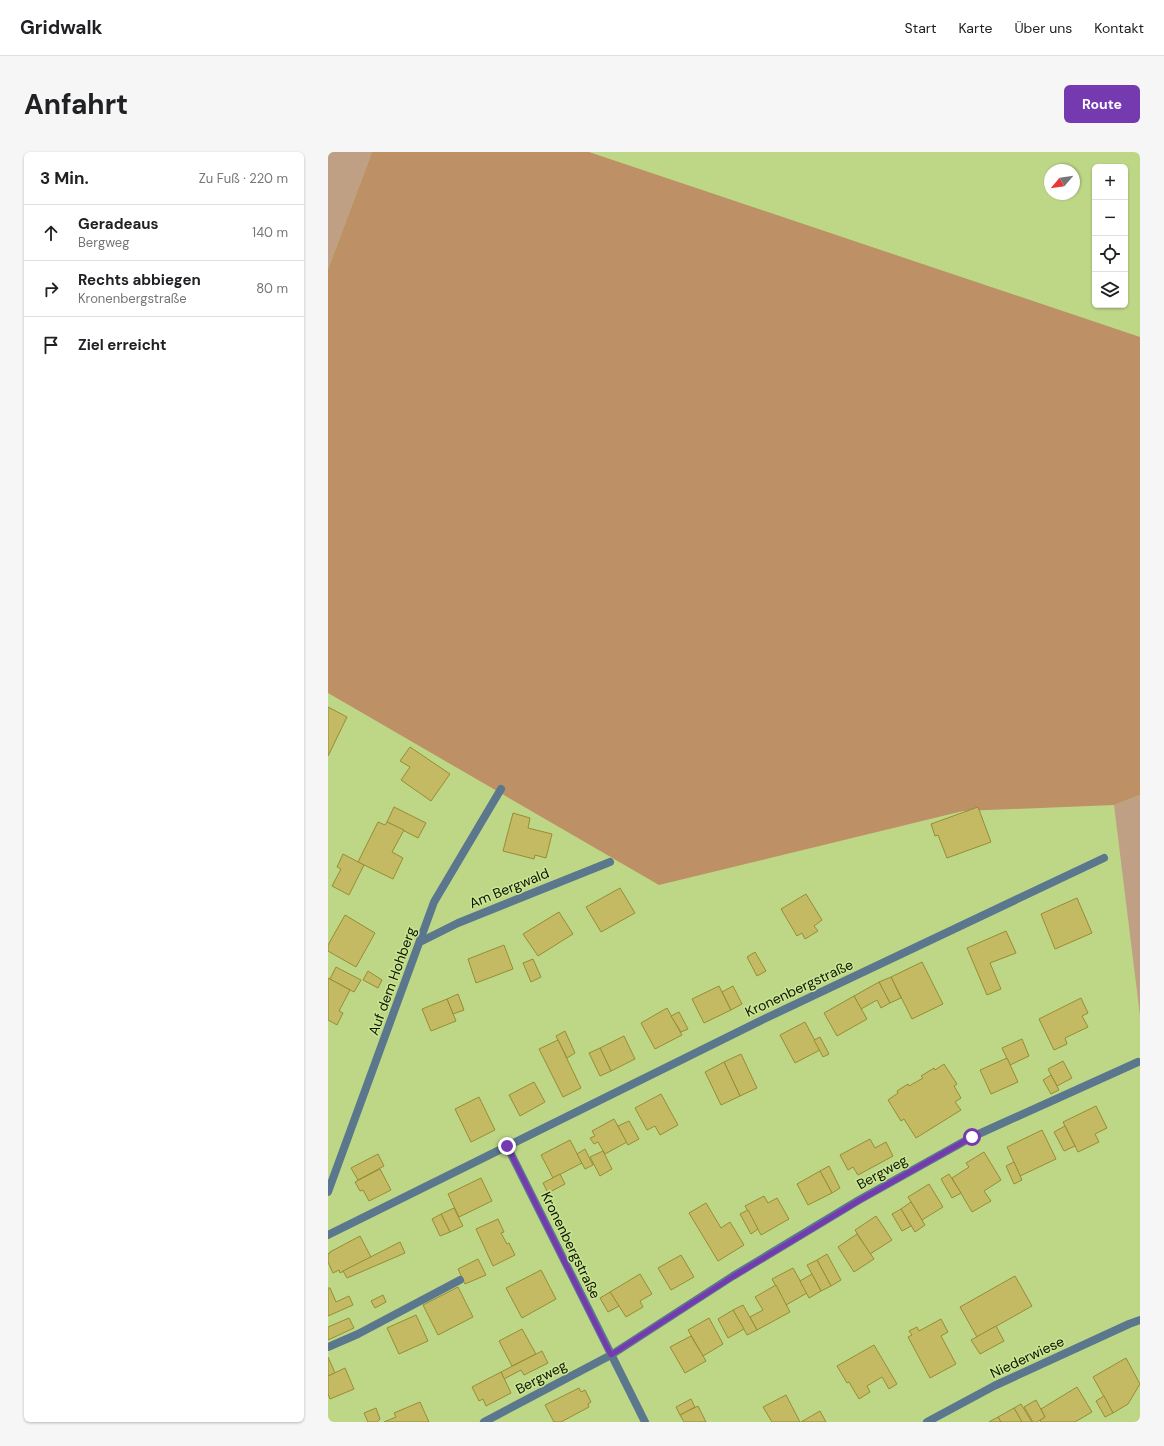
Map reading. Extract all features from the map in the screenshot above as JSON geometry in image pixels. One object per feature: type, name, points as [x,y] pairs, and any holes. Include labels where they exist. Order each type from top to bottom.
[{"type":"street","name":"Auf dem Hohberg","points":[[328,1192],[434,902],[501,789]]},
{"type":"street","name":"Kronenbergstraße","points":[[328,1235],[764,1019],[1104,858]]},
{"type":"street","name":"Am Bergwald","points":[[420,942],[458,923],[610,862]]},
{"type":"street","name":"Bergweg","points":[[484,1422],[611,1355],[740,1272],[860,1200],[972,1137],[1138,1062]]},
{"type":"street","name":"Kronenbergstraße","points":[[507,1146],[611,1355]]},
{"type":"street","points":[[328,1347],[358,1334],[460,1280]]},
{"type":"street","name":"Niederwiese","points":[[928,1422],[994,1386],[1140,1320]]},
{"type":"street","points":[[611,1355],[645,1422]]},
{"type":"shaded area","points":[[328,152],[372,152],[328,269]]},
{"type":"shaded area","points":[[372,152],[589,152],[1140,337],[1140,795],[1114,805],[963,811],[659,885],[328,693],[328,269]]},
{"type":"shaded area","points":[[1140,795],[1140,1016],[1114,805]]},
{"type":"building","points":[[328,707],[347,717],[328,756]]},
{"type":"building","points":[[410,747],[450,774],[431,801],[401,780],[410,767],[400,761]]},
{"type":"building","points":[[394,807],[426,823],[418,838],[387,822]]},
{"type":"building","points":[[978,807],[991,842],[947,858],[938,835],[935,836],[931,824]]},
{"type":"building","points":[[513,813],[530,818],[528,828],[552,834],[546,858],[535,855],[534,859],[503,851]]},
{"type":"building","points":[[378,822],[385,825],[387,822],[404,830],[392,852],[403,858],[393,879],[358,862]]},
{"type":"building","points":[[343,854],[364,865],[349,895],[332,886],[341,869],[337,867]]},
{"type":"building","points":[[620,888],[635,913],[601,932],[586,907]]},
{"type":"building","points":[[806,894],[822,920],[814,926],[818,931],[805,939],[802,933],[797,936],[781,909]]},
{"type":"building","points":[[1077,898],[1092,933],[1055,949],[1041,914]]},
{"type":"building","points":[[559,912],[573,934],[538,956],[523,934]]},
{"type":"building","points":[[345,915],[375,933],[356,967],[328,951],[328,945]]},
{"type":"building","points":[[1006,931],[1016,953],[990,963],[1001,989],[987,995],[967,948]]},
{"type":"building","points":[[504,945],[513,969],[476,983],[468,959]]},
{"type":"building","points":[[755,952],[766,971],[757,976],[747,957]]},
{"type":"building","points":[[533,959],[541,977],[531,982],[523,963]]},
{"type":"building","points":[[922,962],[943,1004],[912,1019],[891,977]]},
{"type":"building","points":[[336,967],[361,980],[354,992],[330,979]]},
{"type":"building","points":[[368,971],[382,980],[378,988],[363,980]]},
{"type":"building","points":[[891,977],[901,998],[890,1003],[879,982]]},
{"type":"building","points":[[328,978],[350,990],[339,1011],[343,1013],[337,1025],[328,1020]]},
{"type":"building","points":[[879,982],[890,1003],[881,1008],[877,1000],[861,1009],[854,996]]},
{"type":"building","points":[[719,986],[731,1010],[704,1023],[692,999]]},
{"type":"building","points":[[733,986],[742,1004],[731,1010],[722,992]]},
{"type":"building","points":[[458,994],[464,1010],[453,1014],[447,999]]},
{"type":"building","points":[[854,996],[867,1019],[837,1036],[824,1013]]},
{"type":"building","points":[[1081,998],[1088,1013],[1082,1016],[1088,1027],[1065,1038],[1067,1044],[1054,1050],[1039,1019]]},
{"type":"building","points":[[447,999],[456,1021],[431,1031],[422,1009]]},
{"type":"building","points":[[667,1008],[682,1035],[655,1049],[641,1023]]},
{"type":"building","points":[[679,1012],[688,1029],[681,1032],[671,1016]]},
{"type":"building","points":[[805,1022],[820,1050],[795,1063],[780,1035]]},
{"type":"building","points":[[565,1031],[575,1053],[567,1058],[556,1036]]},
{"type":"building","points":[[624,1036],[635,1059],[611,1071],[600,1048]]},
{"type":"building","points":[[820,1037],[829,1054],[823,1057],[814,1040]]},
{"type":"building","points":[[1022,1039],[1029,1056],[1010,1065],[1002,1048]]},
{"type":"building","points":[[558,1040],[581,1088],[563,1097],[539,1049]]},
{"type":"building","points":[[600,1048],[611,1071],[600,1076],[589,1053]]},
{"type":"building","points":[[741,1054],[757,1088],[740,1096],[724,1062]]},
{"type":"building","points":[[1007,1058],[1018,1082],[991,1094],[980,1070]]},
{"type":"building","points":[[1063,1061],[1072,1078],[1057,1086],[1048,1069]]},
{"type":"building","points":[[724,1062],[740,1096],[721,1105],[705,1072]]},
{"type":"building","points":[[944,1064],[957,1084],[954,1086],[961,1098],[955,1102],[961,1110],[916,1138],[904,1119],[901,1121],[888,1100],[898,1093],[897,1091],[908,1084],[909,1086],[923,1078],[921,1076]]},
{"type":"building","points":[[1051,1075],[1059,1090],[1051,1094],[1043,1080]]},
{"type":"building","points":[[534,1082],[545,1102],[520,1116],[509,1095]]},
{"type":"building","points":[[661,1094],[678,1125],[660,1135],[655,1126],[647,1130],[635,1108]]},
{"type":"building","points":[[479,1097],[495,1130],[471,1142],[455,1109]]},
{"type":"building","points":[[1096,1106],[1107,1128],[1095,1134],[1099,1142],[1078,1152],[1063,1122]]},
{"type":"building","points":[[614,1119],[627,1142],[605,1154],[598,1142],[594,1144],[590,1138],[595,1136],[592,1131]]},
{"type":"building","points":[[629,1121],[639,1139],[628,1145],[618,1126]]},
{"type":"building","points":[[1065,1126],[1075,1146],[1064,1151],[1054,1132]]},
{"type":"building","points":[[1042,1130],[1056,1159],[1020,1176],[1007,1147]]},
{"type":"building","points":[[870,1139],[875,1148],[886,1142],[893,1156],[858,1175],[853,1167],[848,1170],[840,1155]]},
{"type":"building","points":[[570,1140],[582,1163],[553,1178],[541,1155]]},
{"type":"building","points":[[585,1149],[593,1165],[585,1169],[577,1154]]},
{"type":"building","points":[[603,1151],[612,1169],[600,1176],[590,1157]]},
{"type":"building","points":[[984,1152],[1001,1180],[984,1191],[991,1201],[972,1212],[952,1178],[969,1167],[966,1163]]},
{"type":"building","points":[[378,1154],[384,1166],[358,1180],[351,1168]]},
{"type":"building","points":[[1014,1162],[1022,1180],[1014,1184],[1006,1166]]},
{"type":"building","points":[[829,1166],[840,1188],[832,1193],[820,1171]]},
{"type":"building","points":[[380,1169],[391,1190],[369,1201],[363,1190],[360,1191],[355,1182]]},
{"type":"building","points":[[820,1171],[832,1193],[808,1205],[797,1184]]},
{"type":"building","points":[[560,1174],[565,1184],[548,1193],[543,1183]]},
{"type":"building","points":[[949,1174],[961,1193],[952,1198],[941,1179]]},
{"type":"building","points":[[481,1178],[492,1201],[459,1217],[448,1194]]},
{"type":"building","points":[[929,1184],[943,1207],[922,1220],[908,1197]]},
{"type":"building","points":[[764,1196],[768,1203],[777,1198],[789,1219],[761,1235],[745,1206]]},
{"type":"building","points":[[911,1202],[925,1225],[915,1232],[901,1209]]},
{"type":"building","points":[[706,1203],[721,1228],[730,1222],[744,1245],[718,1261],[689,1213]]},
{"type":"building","points":[[454,1208],[463,1226],[450,1232],[441,1214]]},
{"type":"building","points":[[901,1209],[911,1226],[902,1231],[892,1214]]},
{"type":"building","points":[[748,1210],[758,1229],[751,1234],[740,1214]]},
{"type":"building","points":[[441,1214],[450,1232],[440,1236],[432,1219]]},
{"type":"building","points":[[876,1216],[892,1240],[870,1254],[855,1230]]},
{"type":"building","points":[[498,1219],[504,1232],[501,1233],[507,1244],[509,1243],[515,1255],[493,1266],[476,1229]]},
{"type":"building","points":[[857,1234],[874,1259],[854,1272],[838,1247]]},
{"type":"building","points":[[360,1236],[371,1257],[340,1273],[339,1270],[333,1273],[328,1262],[328,1254]]},
{"type":"building","points":[[400,1242],[405,1253],[347,1278],[343,1271]]},
{"type":"building","points":[[827,1254],[841,1280],[831,1286],[817,1260]]},
{"type":"building","points":[[681,1255],[694,1277],[671,1290],[658,1268]]},
{"type":"building","points":[[478,1259],[486,1275],[465,1284],[458,1269]]},
{"type":"building","points":[[817,1260],[831,1286],[821,1291],[807,1265]]},
{"type":"building","points":[[793,1268],[807,1293],[786,1305],[772,1279]]},
{"type":"building","points":[[541,1270],[556,1299],[522,1318],[506,1288]]},
{"type":"building","points":[[640,1274],[652,1294],[640,1301],[643,1307],[626,1317],[610,1292]]},
{"type":"building","points":[[812,1274],[821,1291],[809,1298],[800,1281]]},
{"type":"building","points":[[1015,1276],[1032,1306],[977,1337],[960,1307]]},
{"type":"building","points":[[776,1285],[790,1312],[757,1330],[750,1317],[763,1310],[755,1297]]},
{"type":"building","points":[[458,1287],[473,1317],[438,1335],[423,1305]]},
{"type":"building","points":[[328,1288],[330,1288],[336,1302],[349,1296],[353,1305],[328,1316]]},
{"type":"building","points":[[610,1292],[619,1306],[608,1312],[600,1298]]},
{"type":"building","points":[[383,1295],[386,1302],[375,1308],[371,1301]]},
{"type":"building","points":[[743,1305],[757,1330],[747,1335],[733,1310]]},
{"type":"building","points":[[733,1310],[744,1329],[728,1338],[718,1319]]},
{"type":"building","points":[[416,1315],[428,1341],[399,1354],[387,1328]]},
{"type":"building","points":[[349,1318],[354,1328],[328,1340],[328,1327]]},
{"type":"building","points":[[709,1318],[723,1344],[703,1356],[688,1330]]},
{"type":"building","points":[[941,1319],[948,1332],[941,1336],[956,1364],[930,1378],[908,1337],[912,1335],[909,1331],[917,1327],[919,1331]]},
{"type":"building","points":[[996,1326],[1004,1341],[980,1354],[971,1340]]},
{"type":"building","points":[[522,1329],[536,1354],[512,1366],[499,1341]]},
{"type":"building","points":[[691,1336],[706,1361],[685,1373],[670,1347]]},
{"type":"building","points":[[874,1345],[897,1384],[889,1389],[882,1377],[867,1386],[870,1392],[859,1399],[837,1366]]},
{"type":"building","points":[[542,1351],[548,1363],[524,1375],[521,1370],[504,1379],[501,1372]]},
{"type":"building","points":[[328,1357],[335,1373],[328,1376]]},
{"type":"building","points":[[1126,1358],[1140,1384],[1128,1404],[1113,1413],[1093,1377]]},
{"type":"building","points":[[345,1368],[354,1389],[330,1399],[328,1394],[328,1376]]},
{"type":"building","points":[[501,1372],[511,1393],[486,1406],[483,1399],[479,1401],[472,1387]]},
{"type":"building","points":[[1077,1387],[1092,1412],[1075,1422],[1041,1422],[1040,1420],[1045,1417],[1041,1409]]},
{"type":"building","points":[[579,1388],[581,1392],[585,1390],[591,1402],[588,1404],[589,1407],[561,1422],[554,1422],[545,1405]]},
{"type":"building","points":[[786,1395],[800,1422],[772,1422],[763,1407]]},
{"type":"building","points":[[1104,1396],[1113,1413],[1105,1417],[1096,1401]]},
{"type":"building","points":[[691,1399],[695,1407],[680,1415],[676,1407]]},
{"type":"building","points":[[1036,1400],[1045,1417],[1037,1422],[1033,1422],[1024,1407]]},
{"type":"building","points":[[420,1402],[429,1422],[384,1422],[396,1417],[394,1413]]},
{"type":"building","points":[[1021,1404],[1032,1422],[1022,1422],[1014,1408]]},
{"type":"building","points":[[698,1406],[706,1422],[684,1422],[680,1415]]},
{"type":"building","points":[[376,1408],[380,1419],[377,1422],[368,1422],[364,1413]]},
{"type":"building","points":[[1014,1408],[1022,1422],[1001,1422],[998,1417]]},
{"type":"building","points":[[820,1411],[826,1422],[801,1422]]},
{"type":"building","points":[[998,1417],[1001,1422],[989,1422]]},
{"type":"route","points":[[507,1146],[611,1355],[734,1276],[860,1200],[972,1137]]}]
